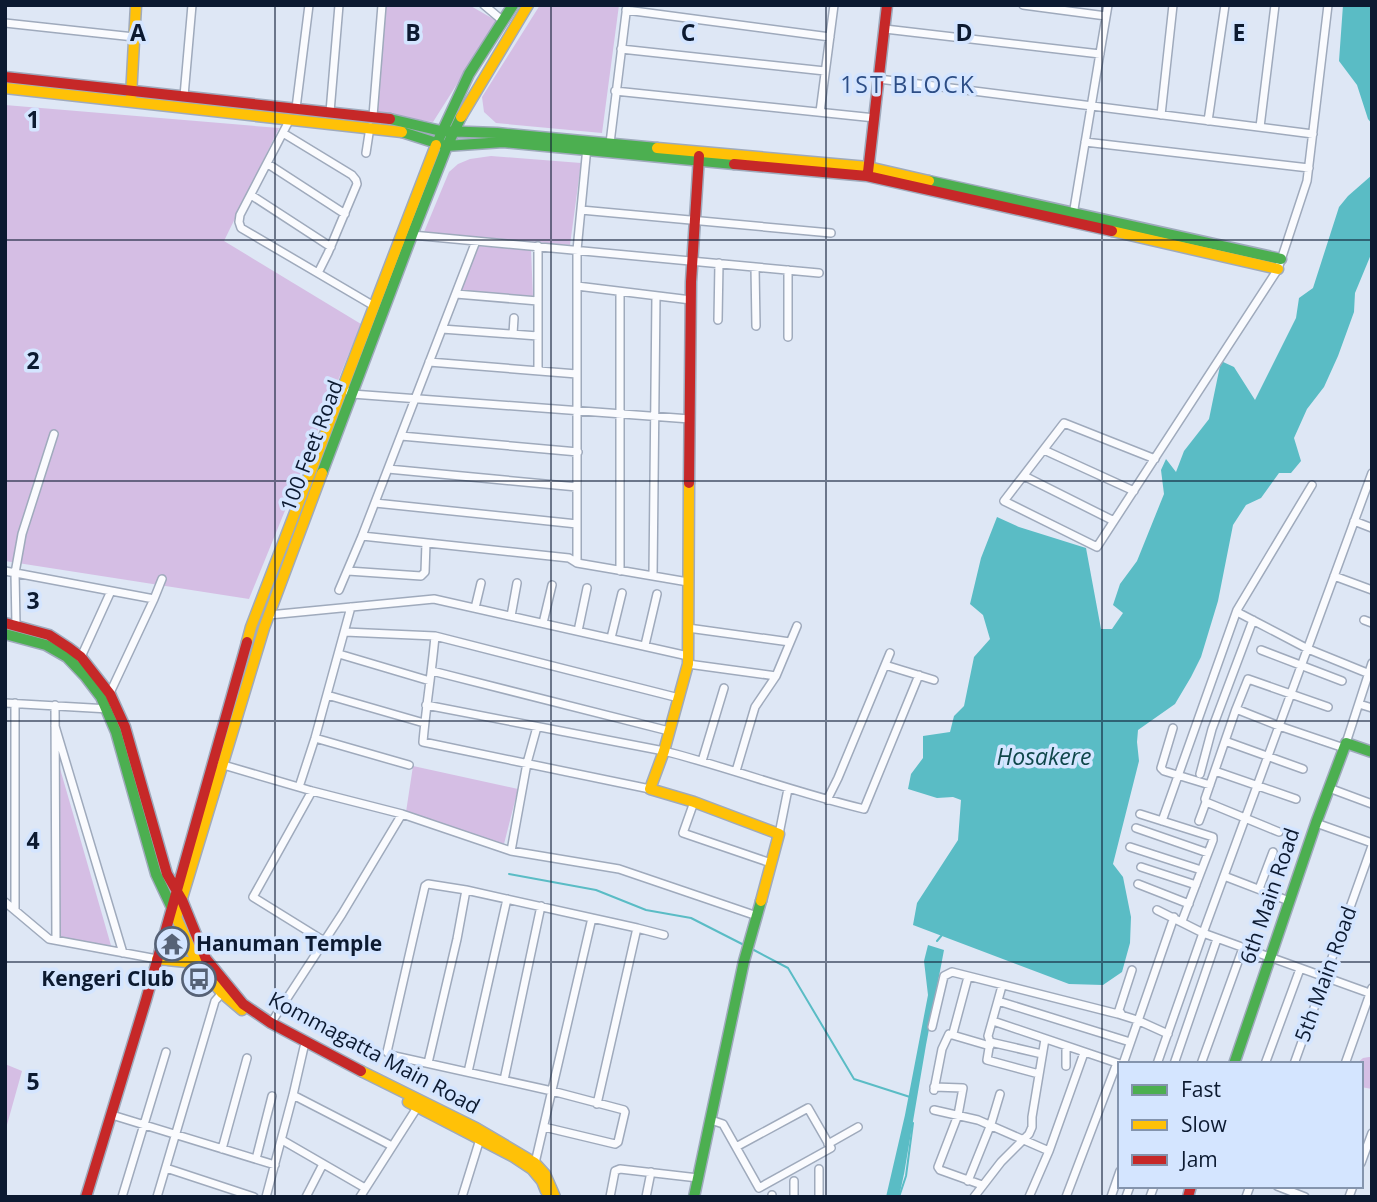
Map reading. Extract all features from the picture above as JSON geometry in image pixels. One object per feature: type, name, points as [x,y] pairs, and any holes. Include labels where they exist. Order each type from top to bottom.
[{"type":"street","points":[[131,96],[136,5]]},
{"type":"street","points":[[184,96],[192,5]]},
{"type":"street","points":[[296,108],[309,5]]},
{"type":"street","points":[[330,112],[339,5]]},
{"type":"street","points":[[373,116],[382,5]]},
{"type":"street","points":[[484,5],[503,21]]},
{"type":"street","name":"100 Feet Road","points":[[86,1197],[157,959],[174,914],[217,763],[255,614],[441,131],[469,74],[513,5]]},
{"type":"street","name":"100 Feet Road","points":[[217,763],[269,615],[447,146],[466,107],[528,5]]},
{"type":"street","points":[[820,112],[834,5]]},
{"type":"street","points":[[868,171],[887,5]]},
{"type":"street","points":[[1024,5],[1106,16]]},
{"type":"street","points":[[1073,218],[1108,5]]},
{"type":"street","points":[[1161,115],[1173,5]]},
{"type":"street","points":[[1208,121],[1225,5]]},
{"type":"street","points":[[1260,127],[1275,5]]},
{"type":"street","points":[[1155,459],[1064,423],[1004,501],[1097,547],[1155,459],[1279,264],[1307,181],[1328,5]]},
{"type":"street","points":[[610,143],[626,8],[830,37]]},
{"type":"street","points":[[5,23],[134,37]]},
{"type":"street","points":[[885,29],[1100,54]]},
{"type":"street","points":[[621,48],[825,71]]},
{"type":"street","points":[[5,77],[290,119],[370,127],[411,134],[436,145],[462,146],[486,142],[587,145],[610,143],[699,156]]},
{"type":"street","points":[[879,79],[1313,134]]},
{"type":"street","points":[[5,88],[131,96],[184,96],[392,118],[441,131],[455,130],[868,171],[1279,264]]},
{"type":"street","points":[[615,91],[875,118]]},
{"type":"street","points":[[290,119],[240,215],[241,228],[374,306]]},
{"type":"street","points":[[366,153],[370,127]]},
{"type":"street","points":[[283,133],[355,177],[357,184],[318,273]]},
{"type":"street","points":[[1085,142],[1309,168]]},
{"type":"street","points":[[577,563],[577,250],[587,145]]},
{"type":"street","points":[[650,789],[664,751],[688,660],[691,300],[699,156]]},
{"type":"street","points":[[268,164],[345,214]]},
{"type":"street","points":[[251,195],[331,247]]},
{"type":"street","points":[[581,210],[831,233]]},
{"type":"street","points":[[412,235],[819,273]]},
{"type":"street","points":[[340,590],[476,241]]},
{"type":"street","points":[[538,246],[538,370]]},
{"type":"street","points":[[718,320],[719,263]]},
{"type":"street","points":[[755,267],[756,326]]},
{"type":"street","points":[[788,270],[788,337]]},
{"type":"street","points":[[577,286],[691,300]]},
{"type":"street","points":[[620,292],[620,571]]},
{"type":"street","points":[[456,294],[538,301]]},
{"type":"street","points":[[653,576],[656,296]]},
{"type":"street","points":[[513,334],[514,318]]},
{"type":"street","points":[[442,329],[538,336]]},
{"type":"street","points":[[429,362],[577,373]]},
{"type":"street","points":[[342,388],[352,394],[690,419]]},
{"type":"street","points":[[16,625],[15,573],[22,534],[54,434]]},
{"type":"street","points":[[401,436],[578,452]]},
{"type":"street","points":[[1044,450],[1134,491]]},
{"type":"street","points":[[388,469],[578,487]]},
{"type":"street","points":[[1024,476],[1114,521]]},
{"type":"street","points":[[1158,1062],[1371,476]]},
{"type":"street","points":[[1162,821],[1237,610],[1312,485]]},
{"type":"street","points":[[375,503],[577,524]]},
{"type":"street","points":[[1354,522],[1372,528]]},
{"type":"street","points":[[362,536],[569,558],[577,563],[688,582]]},
{"type":"street","points":[[348,571],[421,576],[425,572],[426,542]]},
{"type":"street","points":[[5,571],[154,598]]},
{"type":"street","points":[[1334,576],[1372,590]]},
{"type":"street","points":[[5,703],[110,703],[162,579]]},
{"type":"street","points":[[475,608],[481,583]]},
{"type":"street","points":[[511,616],[517,583]]},
{"type":"street","points":[[543,623],[552,585]]},
{"type":"street","points":[[578,631],[587,588]]},
{"type":"street","points":[[80,657],[111,591]]},
{"type":"street","points":[[611,638],[622,593]]},
{"type":"street","points":[[645,645],[657,594]]},
{"type":"street","points":[[269,615],[434,598],[645,645],[688,660],[776,676]]},
{"type":"street","points":[[299,786],[351,607]]},
{"type":"street","points":[[1237,610],[1308,649],[1370,674]]},
{"type":"street","points":[[1200,774],[1216,717],[1253,620]]},
{"type":"street","name":"Kommagatta Main Road","points":[[5,623],[48,635],[80,657],[125,727],[167,874],[179,895],[202,961],[243,1004],[271,1023],[532,1169],[542,1181],[548,1197]]},
{"type":"street","points":[[736,771],[755,707],[776,676],[797,626]]},
{"type":"street","points":[[688,628],[790,642]]},
{"type":"street","points":[[345,632],[435,636],[679,698]]},
{"type":"street","name":"Kommagatta Main Road","points":[[5,634],[46,645],[67,657],[110,703],[156,874],[174,914],[222,993],[268,1028],[419,1104],[476,1128],[535,1163],[545,1174],[555,1197]]},
{"type":"street","points":[[435,636],[423,741],[650,789],[694,802],[779,834]]},
{"type":"street","points":[[1261,650],[1342,681]]},
{"type":"street","points":[[827,800],[890,653]]},
{"type":"street","points":[[339,654],[430,681]]},
{"type":"street","points":[[1345,745],[1372,663]]},
{"type":"street","points":[[885,665],[933,680]]},
{"type":"street","points":[[432,670],[669,731]]},
{"type":"street","points":[[426,705],[664,751],[864,809],[919,676]]},
{"type":"street","points":[[1199,821],[1248,679],[1328,707]]},
{"type":"street","points":[[702,761],[724,688]]},
{"type":"street","points":[[327,695],[424,723]]},
{"type":"street","points":[[15,704],[15,910]]},
{"type":"street","points":[[1359,704],[1372,708]]},
{"type":"street","points":[[55,705],[55,940]]},
{"type":"street","points":[[1236,709],[1279,726],[1372,752]]},
{"type":"street","points":[[55,726],[123,953]]},
{"type":"street","points":[[511,851],[527,763],[537,727]]},
{"type":"street","points":[[1173,728],[1161,768],[1210,785]]},
{"type":"street","points":[[315,738],[409,765]]},
{"type":"street","points":[[1225,741],[1303,769]]},
{"type":"street","name":"6th Main Road","points":[[1235,1062],[1345,745]]},
{"type":"street","points":[[217,763],[402,814],[511,851],[619,869],[757,916]]},
{"type":"street","points":[[1215,771],[1296,799]]},
{"type":"street","points":[[694,1197],[744,961],[779,834],[788,789]]},
{"type":"street","points":[[1329,789],[1372,804]]},
{"type":"street","points":[[312,791],[253,897],[324,941]]},
{"type":"street","points":[[694,802],[683,833],[771,863]]},
{"type":"street","points":[[1206,802],[1279,832]]},
{"type":"street","points":[[271,1023],[402,814]]},
{"type":"street","points":[[1140,814],[1213,836],[1182,921]]},
{"type":"street","points":[[1316,823],[1372,844]]},
{"type":"street","points":[[1136,828],[1208,853]]},
{"type":"street","name":"5th Main Road","points":[[1295,1062],[1372,844]]},
{"type":"street","points":[[1130,847],[1201,870]]},
{"type":"street","points":[[1259,889],[1273,852]]},
{"type":"street","points":[[1141,867],[1196,885]]},
{"type":"street","points":[[1224,876],[1289,901]]},
{"type":"street","points":[[544,1127],[615,1144],[618,1142],[625,1112],[552,1091],[390,1055],[387,1052],[425,886],[428,884],[466,890],[664,935]]},
{"type":"street","points":[[1139,884],[1189,904]]},
{"type":"street","points":[[428,1063],[466,890]]},
{"type":"street","points":[[468,1072],[507,899]]},
{"type":"street","points":[[5,902],[49,939],[157,959],[202,961]]},
{"type":"street","points":[[504,1080],[541,906]]},
{"type":"street","points":[[1157,909],[1217,939],[1371,992],[1346,1062]]},
{"type":"street","points":[[1120,1062],[1174,917]]},
{"type":"street","points":[[535,1163],[592,918]]},
{"type":"street","points":[[597,1104],[638,928]]},
{"type":"street","points":[[1175,1062],[1217,939]]},
{"type":"street","points":[[1201,1062],[1243,948]]},
{"type":"street","points":[[1266,1062],[1300,969]]},
{"type":"street","points":[[1122,1015],[1119,1010],[1132,970]]},
{"type":"street","points":[[932,1027],[944,976],[951,972],[1122,1015],[1168,1034]]},
{"type":"street","points":[[953,1033],[968,977]]},
{"type":"street","points":[[1002,986],[988,1036],[990,1044],[987,1060],[1039,1074]]},
{"type":"street","points":[[157,1197],[215,1001],[222,993]]},
{"type":"street","points":[[998,1001],[1130,1042]]},
{"type":"street","points":[[993,1021],[1118,1062]]},
{"type":"street","points":[[982,1185],[938,1167],[958,1115],[963,1088],[934,1088],[942,1049],[949,1034],[1042,1054]]},
{"type":"street","points":[[974,1197],[1029,1134],[1045,1040]]},
{"type":"street","points":[[1066,1046],[1066,1066]]},
{"type":"street","points":[[266,1197],[304,1047]]},
{"type":"street","points":[[122,1197],[166,1052]]},
{"type":"street","points":[[1029,1197],[1049,1151],[1084,1053]]},
{"type":"street","points":[[222,1149],[247,1058]]},
{"type":"street","points":[[1066,1197],[1118,1068]]},
{"type":"street","points":[[293,1094],[392,1146]]},
{"type":"street","points":[[968,1181],[1000,1094]]},
{"type":"street","points":[[256,1159],[272,1096]]},
{"type":"street","points":[[360,1197],[419,1104]]},
{"type":"street","points":[[711,1120],[723,1124],[759,1188],[831,1149],[808,1108],[736,1147]]},
{"type":"street","points":[[934,1110],[991,1124],[1049,1151]]},
{"type":"street","points":[[112,1115],[275,1164]]},
{"type":"street","points":[[828,1144],[858,1127]]},
{"type":"street","points":[[1363,1158],[1372,1133]]},
{"type":"street","points":[[462,1197],[480,1139]]},
{"type":"street","points":[[282,1140],[365,1188]]},
{"type":"street","points":[[306,1197],[323,1164]]},
{"type":"street","points":[[166,1168],[254,1197]]},
{"type":"street","points":[[610,1197],[617,1169],[698,1178]]},
{"type":"street","points":[[819,1169],[819,1197]]},
{"type":"street","points":[[646,1197],[651,1172]]},
{"type":"street","points":[[1111,1197],[1118,1177]]},
{"type":"street","points":[[794,1181],[794,1197]]},
{"type":"street","points":[[1283,1188],[1300,1194]]},
{"type":"shaded area","points":[[386,5],[469,5],[497,21],[433,122],[376,113]]},
{"type":"shaded area","points":[[540,5],[619,5],[602,133],[496,123],[484,112],[482,97]]},
{"type":"shaded area","points":[[5,105],[279,128],[224,241],[361,324],[249,599],[5,561]]},
{"type":"shaded area","points":[[491,156],[581,163],[570,245],[424,232],[449,172],[470,159]]},
{"type":"shaded area","points":[[479,246],[531,250],[533,298],[460,291]]},
{"type":"shaded area","points":[[59,765],[112,949],[59,937]]},
{"type":"shaded area","points":[[413,766],[518,789],[504,844],[406,812]]},
{"type":"shaded area","points":[[1372,1057],[1372,1089],[1363,1087],[1363,1062],[1358,1062],[1363,1058]]},
{"type":"shaded area","points":[[5,1064],[22,1071],[5,1132]]},
{"type":"water","points":[[1343,5],[1372,5],[1372,124],[1357,85],[1339,61]]},
{"type":"water","name":"Hosakere","points":[[1372,175],[1372,252],[1355,293],[1354,312],[1338,356],[1324,387],[1307,409],[1294,438],[1301,461],[1291,473],[1279,473],[1261,498],[1246,505],[1233,525],[1218,601],[1201,657],[1175,704],[1138,730],[1139,761],[1113,864],[1123,877],[1131,917],[1130,943],[1122,972],[1103,985],[1069,984],[913,925],[917,903],[958,840],[961,800],[953,797],[937,798],[908,789],[911,774],[923,758],[923,736],[950,732],[954,716],[964,706],[974,657],[990,639],[983,615],[970,604],[981,558],[997,517],[1019,527],[1086,548],[1101,629],[1112,629],[1123,613],[1113,605],[1120,584],[1137,561],[1164,494],[1161,470],[1166,459],[1176,472],[1184,451],[1209,419],[1221,361],[1234,367],[1255,400],[1296,318],[1299,298],[1313,288],[1339,207]]},
{"type":"water","points":[[928,945],[944,950],[899,1197],[886,1197],[928,995],[924,961]]},
{"type":"waterway","points":[[509,874],[596,890],[646,910],[691,918],[744,945]]},
{"type":"waterway","points":[[937,941],[942,935]]},
{"type":"waterway","points":[[752,949],[788,968],[854,1079],[910,1097]]},
{"type":"waterway","points":[[899,1197],[906,1176],[913,1123]]},
{"type":"traffic: fast","points":[[436,145],[469,74],[513,5]]},
{"type":"traffic: fast","points":[[322,473],[412,235],[461,117]]},
{"type":"traffic: fast","points":[[390,119],[441,131],[497,133],[657,148]]},
{"type":"traffic: fast","points":[[402,132],[446,146],[503,142],[734,164]]},
{"type":"traffic: fast","points":[[929,181],[1281,259]]},
{"type":"traffic: fast","points":[[5,634],[46,645],[67,657],[101,697],[116,732],[156,874],[172,908]]},
{"type":"traffic: fast","points":[[1235,1062],[1346,743],[1372,752]]},
{"type":"traffic: fast","points":[[694,1197],[744,961],[761,901]]},
{"type":"traffic: slow","points":[[131,96],[136,5]]},
{"type":"traffic: slow","points":[[461,117],[528,5]]},
{"type":"traffic: slow","points":[[5,88],[402,132]]},
{"type":"traffic: slow","points":[[247,642],[436,145]]},
{"type":"traffic: slow","points":[[657,148],[868,167],[929,181]]},
{"type":"traffic: slow","points":[[1112,231],[1278,269]]},
{"type":"traffic: slow","points":[[176,918],[264,628],[322,473]]},
{"type":"traffic: slow","points":[[689,483],[688,664],[664,751],[650,789],[694,802],[779,834],[761,901]]},
{"type":"traffic: slow","points":[[172,908],[197,963],[222,993],[242,1010]]},
{"type":"traffic: slow","points":[[157,959],[197,963],[201,961]]},
{"type":"traffic: slow","points":[[361,1071],[476,1128],[535,1163],[545,1174],[555,1197]]},
{"type":"traffic: slow","points":[[408,1102],[514,1157],[532,1169],[546,1191]]},
{"type":"traffic: jam","points":[[868,172],[887,5]]},
{"type":"traffic: jam","points":[[5,77],[390,119]]},
{"type":"traffic: jam","points":[[689,483],[691,282],[699,156]]},
{"type":"traffic: jam","points":[[734,164],[867,176],[1112,231]]},
{"type":"traffic: jam","points":[[5,623],[49,635],[69,648],[81,657],[110,694],[125,727],[167,874],[182,900],[206,959],[243,1004],[271,1023],[361,1071]]},
{"type":"traffic: jam","points":[[86,1197],[146,1000],[247,642]]},
{"type":"traffic: jam","points":[[1188,1197],[1190,1188]]},
{"type":"place","name":"Hanuman Temple","points":[[172,944]]},
{"type":"place","name":"Kengeri Club","points":[[199,979]]},
{"type":"district","name":"1ST BLOCK","points":[[908,85]]}]
